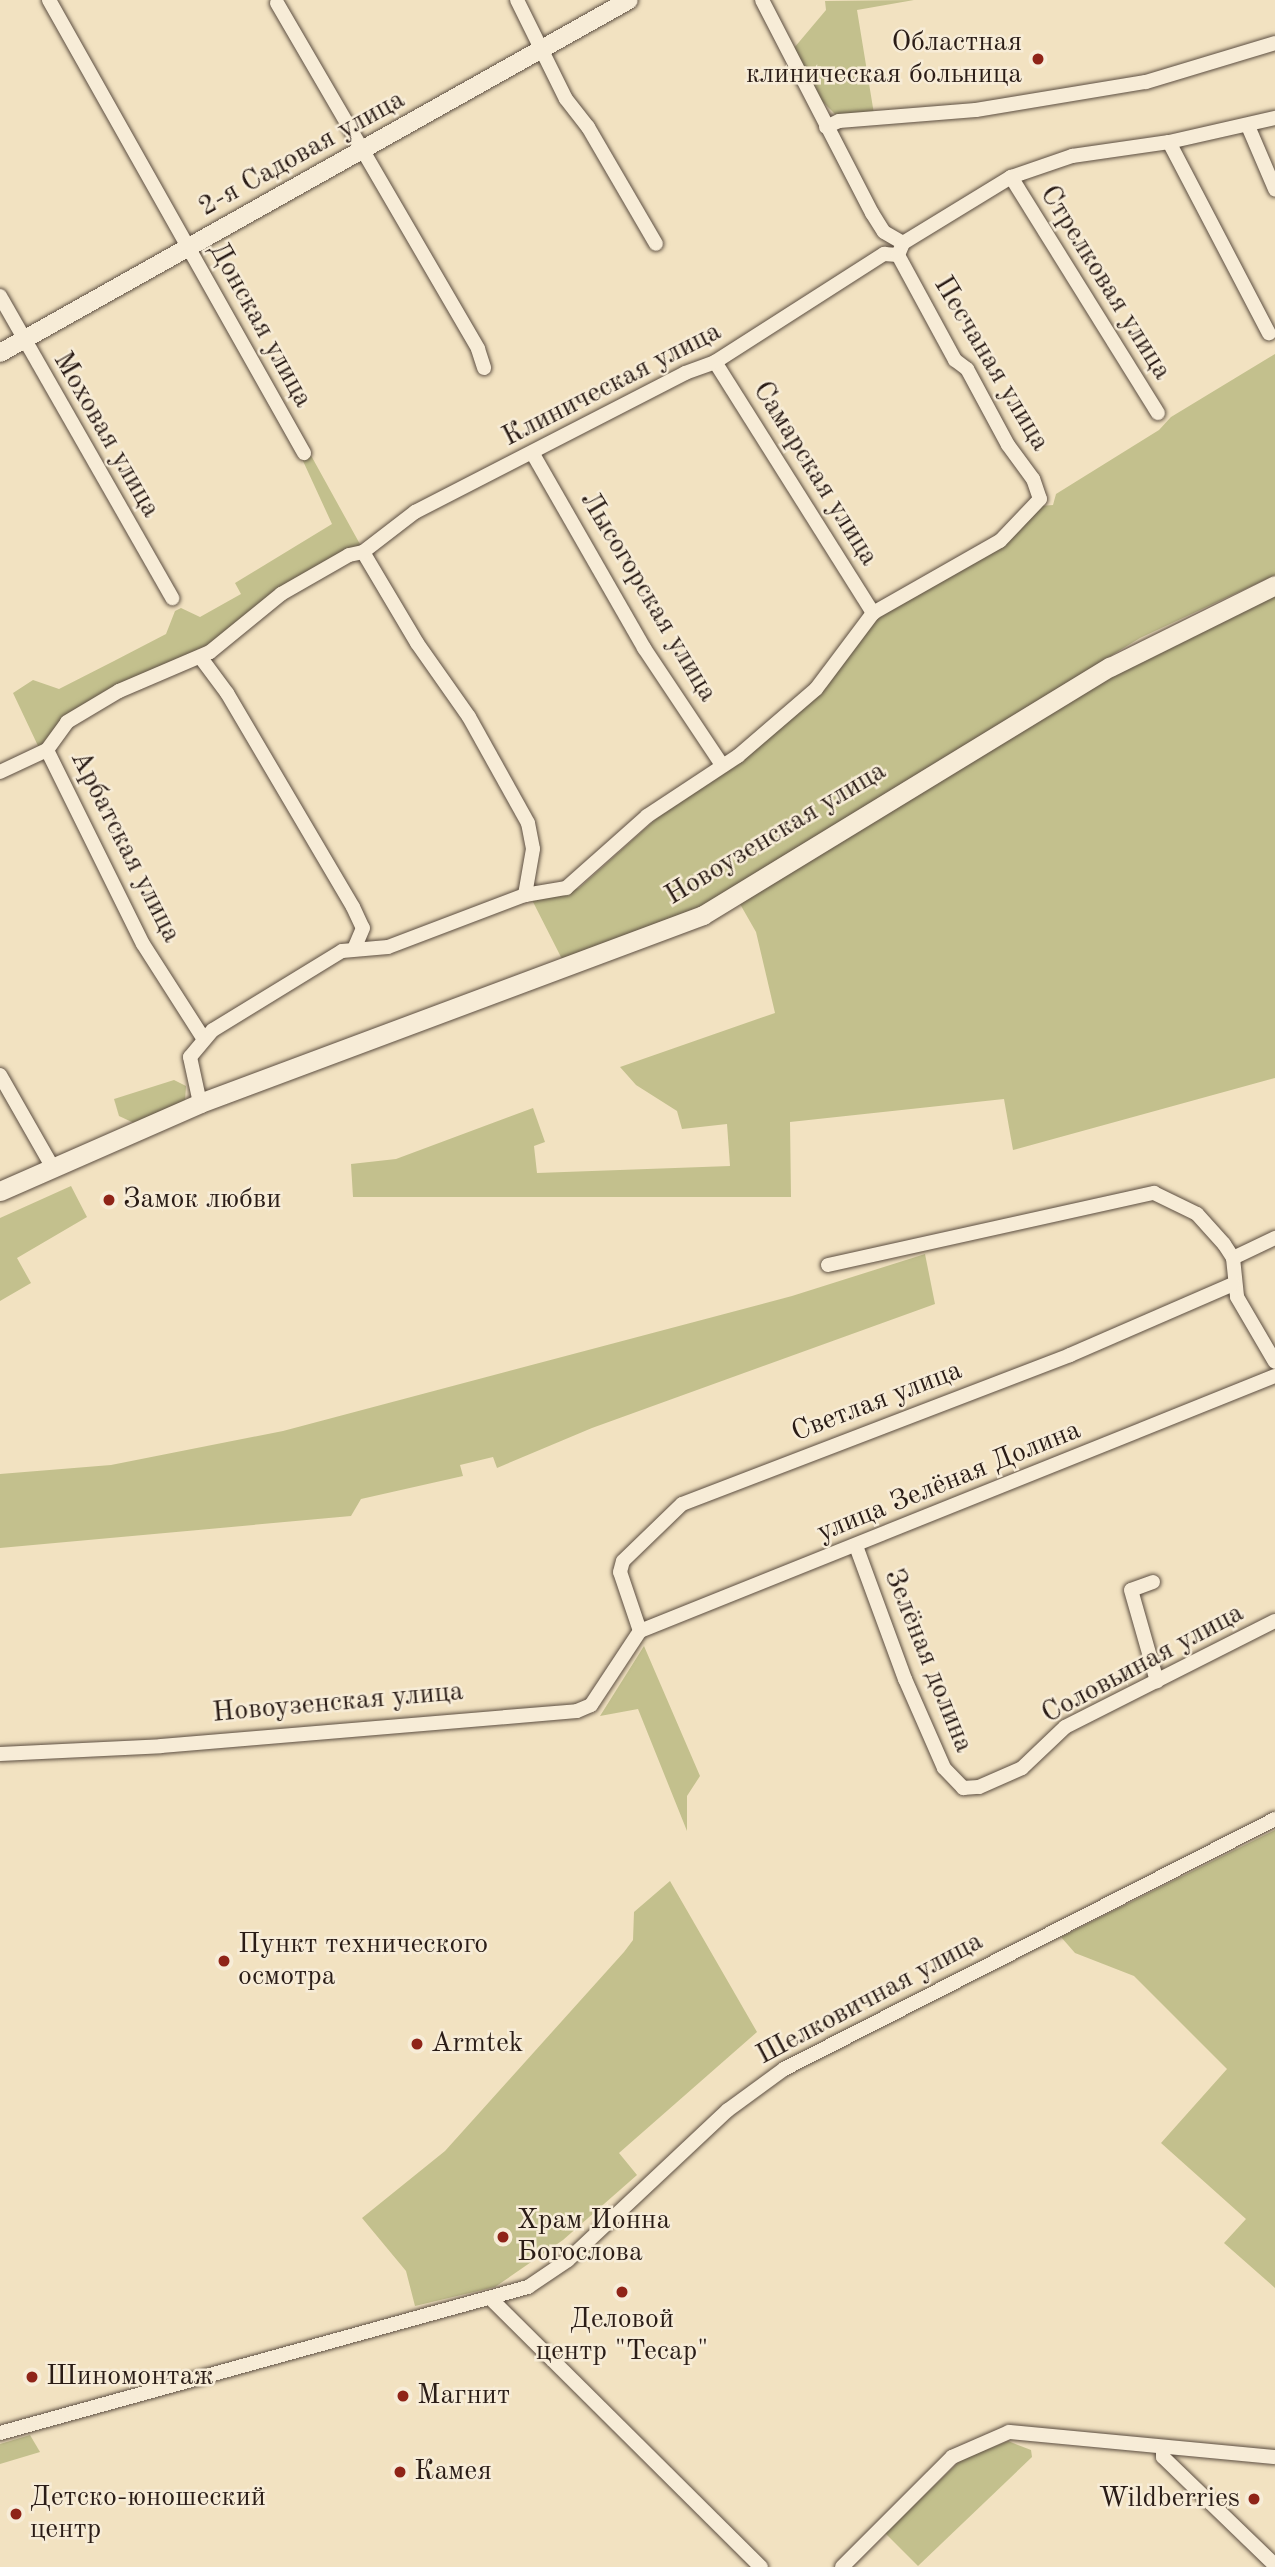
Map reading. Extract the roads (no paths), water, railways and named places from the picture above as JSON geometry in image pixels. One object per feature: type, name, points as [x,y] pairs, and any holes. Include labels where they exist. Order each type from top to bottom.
[{"type":"main road","name":"Новоузенская улица","points":[[0,1191],[200,1103],[703,915],[1110,667],[1275,585]]},
{"type":"street","name":"Донская улица","points":[[49,0],[304,453]]},
{"type":"street","points":[[517,0],[566,99],[589,127],[656,244]]},
{"type":"street","name":"2-я Садовая улица","points":[[0,353],[629,0]]},
{"type":"street","name":"Песчаная улица","points":[[762,0],[826,127],[884,232],[956,360],[967,369],[1008,445],[1032,478],[1040,499],[1000,541],[873,613]]},
{"type":"street","points":[[277,3],[478,349],[484,368]]},
{"type":"street","points":[[826,127],[839,121],[976,110],[1146,82],[1275,43]]},
{"type":"street","name":"Клиническая улица","points":[[0,772],[47,750],[67,722],[119,691],[201,657],[281,594],[349,555],[363,552],[415,512],[533,454],[685,373],[715,362],[1011,177],[1072,156],[1169,142],[1275,118]]},
{"type":"street","points":[[1248,126],[1275,189]]},
{"type":"street","points":[[1169,142],[1269,333]]},
{"type":"street","name":"Стрелковая улица","points":[[1011,177],[1158,413]]},
{"type":"street","name":"Песчаная улица","points":[[884,232],[895,251]]},
{"type":"street","name":"Моховая улица","points":[[0,296],[23,341],[172,598]]},
{"type":"street","name":"Самарская улица","points":[[715,362],[873,613]]},
{"type":"street","name":"Лысогорская улица","points":[[533,454],[644,648],[722,765]]},
{"type":"street","points":[[363,552],[417,643],[469,717],[528,823],[533,849],[525,895]]},
{"type":"street","points":[[200,1103],[190,1057],[203,1038],[355,947],[388,947],[525,895],[566,888],[647,816],[722,765],[816,689],[873,613]]},
{"type":"street","points":[[201,657],[227,693],[353,907],[363,928],[355,947]]},
{"type":"street","name":"Арбатская улица","points":[[47,750],[144,944],[203,1038]]},
{"type":"street","points":[[0,1075],[52,1168]]},
{"type":"street","points":[[828,1265],[1141,1193],[1169,1198],[1197,1214],[1233,1258],[1233,1284],[1275,1362]]},
{"type":"street","points":[[1233,1258],[1275,1238]]},
{"type":"street","name":"Светлая улица","points":[[640,1631],[620,1572],[623,1561],[682,1504],[1070,1355],[1233,1284]]},
{"type":"street","name":"улица Зелёная Долина","points":[[640,1631],[1275,1376]]},
{"type":"street","name":"Зелёная долина","points":[[856,1546],[916,1705],[951,1780],[963,1788]]},
{"type":"street","points":[[1153,1582],[1131,1590],[1157,1681]]},
{"type":"street","name":"Соловьиная улица","points":[[963,1788],[979,1787],[1022,1768],[1065,1727],[1275,1621]]},
{"type":"street","name":"Новоузенская улица","points":[[0,1754],[161,1746],[577,1711],[591,1705],[640,1631]]},
{"type":"street","name":"Шелковичная улица","points":[[0,2433],[322,2341],[492,2300],[550,2274],[728,2110],[784,2069],[1275,1819]]},
{"type":"street","points":[[492,2300],[761,2567]]},
{"type":"street","points":[[842,2567],[952,2457],[980,2442],[1009,2432],[1275,2458]]},
{"type":"street","points":[[1163,2447],[1163,2457],[1268,2564]]},
{"type":"place","name":"Областная клиническая больница","points":[[1038,59]]},
{"type":"place","name":"Замок любви","points":[[109,1200]]},
{"type":"place","name":"Пункт технического осмотра","points":[[224,1961]]},
{"type":"place","name":"Armtek","points":[[417,2044]]},
{"type":"place","name":"Храм Ионна Богослова","points":[[503,2237]]},
{"type":"place","name":"Деловой центр \"Тесар\"","points":[[622,2292]]},
{"type":"place","name":"Шиномонтаж","points":[[32,2377]]},
{"type":"place","name":"Магнит","points":[[403,2396]]},
{"type":"place","name":"Камея","points":[[400,2472]]},
{"type":"place","name":"Wildberries","points":[[1254,2499]]},
{"type":"place","name":"Детско-юношеский центр","points":[[16,2514]]}]
